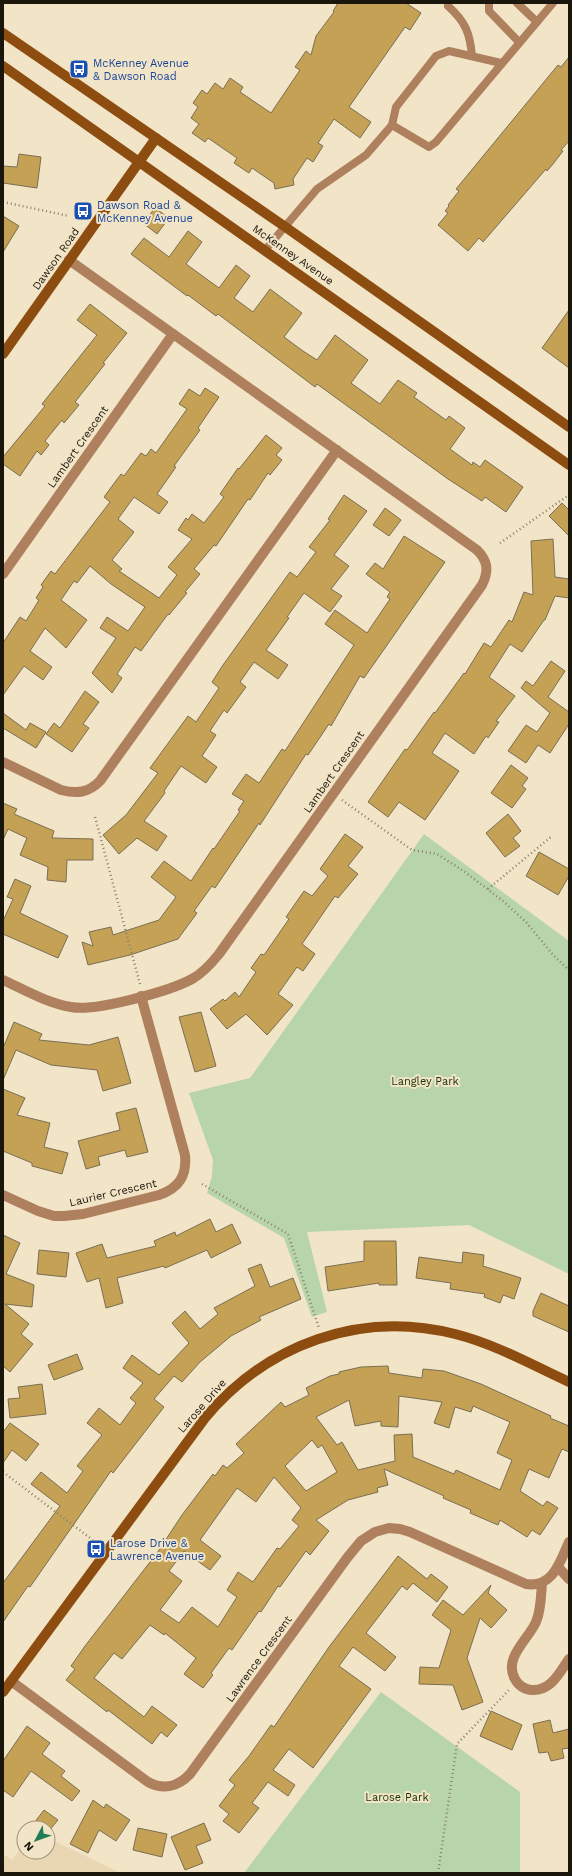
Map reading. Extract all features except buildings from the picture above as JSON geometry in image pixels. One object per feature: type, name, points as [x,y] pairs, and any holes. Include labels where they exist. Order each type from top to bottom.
[{"type":"main road","name":"McKenney Avenue","points":[[3,33],[284,226],[569,427]]},
{"type":"main road","name":"McKenney Avenue","points":[[3,66],[569,465]]},
{"type":"main road","name":"Dawson Road","points":[[3,354],[156,138]]},
{"type":"main road","name":"Larose Drive","points":[[3,1692],[108,1551],[186,1442],[221,1399],[243,1379],[266,1364],[290,1351],[322,1338],[376,1327],[406,1327],[438,1330],[467,1338],[495,1348],[569,1382]]},
{"type":"street","name":"Lambert Crescent","points":[[3,980],[55,1003],[72,1008],[92,1008],[142,996],[185,983],[199,974],[212,962],[333,794],[482,585],[487,573],[484,558],[477,550],[70,260]]},
{"type":"street","name":"Lambert Crescent","points":[[3,574],[173,334]]},
{"type":"street","points":[[3,762],[61,790],[71,793],[88,791],[100,781],[337,450]]},
{"type":"street","name":"Laurier Crescent","points":[[3,1196],[46,1214],[73,1216],[159,1195],[170,1191],[179,1183],[184,1171],[184,1155],[142,996]]},
{"type":"street","name":"Lawrence Crescent","points":[[11,1681],[148,1782],[159,1786],[171,1786],[184,1780],[190,1774],[354,1549],[375,1532],[389,1528],[410,1532],[526,1584],[542,1583]]},
{"type":"street","points":[[569,1542],[558,1568],[549,1579],[542,1583],[539,1614],[536,1622],[516,1652],[511,1667],[516,1682],[528,1690],[544,1689],[551,1684],[569,1659]]},
{"type":"street","points":[[558,1568],[569,1579]]},
{"type":"lane","points":[[489,3],[489,11],[520,42]]},
{"type":"lane","points":[[517,3],[537,22]]},
{"type":"lane","points":[[392,125],[429,147],[436,142],[553,3]]},
{"type":"lane","points":[[448,6],[463,22],[470,36],[472,56]]},
{"type":"lane","points":[[265,250],[317,189],[366,155],[392,125],[396,107],[436,56],[449,51],[501,63]]},
{"type":"path","points":[[3,202],[69,216]]},
{"type":"path","points":[[500,544],[569,495]]},
{"type":"path","points":[[333,794],[412,850],[429,852],[443,857],[488,889],[526,922],[554,956],[569,970]]},
{"type":"path","points":[[95,818],[142,996]]},
{"type":"path","points":[[488,889],[552,836]]},
{"type":"path","points":[[202,1184],[288,1234],[310,1295],[322,1338]]},
{"type":"path","points":[[3,1472],[108,1551]]},
{"type":"path","points":[[438,1873],[457,1744],[516,1682]]},
{"type":"shaded area","points":[[56,1842],[121,1873],[3,1873],[3,1854],[12,1860],[16,1855],[16,1860],[56,1860]]},
{"type":"green space","name":"Langley Park","points":[[424,834],[569,941],[569,1274],[469,1225],[307,1232],[327,1312],[312,1317],[284,1238],[207,1193],[212,1176],[213,1160],[189,1093],[250,1078]]},
{"type":"green space","name":"Larose Park","points":[[381,1692],[520,1792],[520,1873],[244,1873]]},
{"type":"place","name":"McKenney Avenue & Dawson Road","points":[[79,69]]},
{"type":"place","name":"Dawson Road & McKenney Avenue","points":[[83,211]]},
{"type":"place","name":"Larose Drive & Lawrence Avenue","points":[[96,1549]]}]
